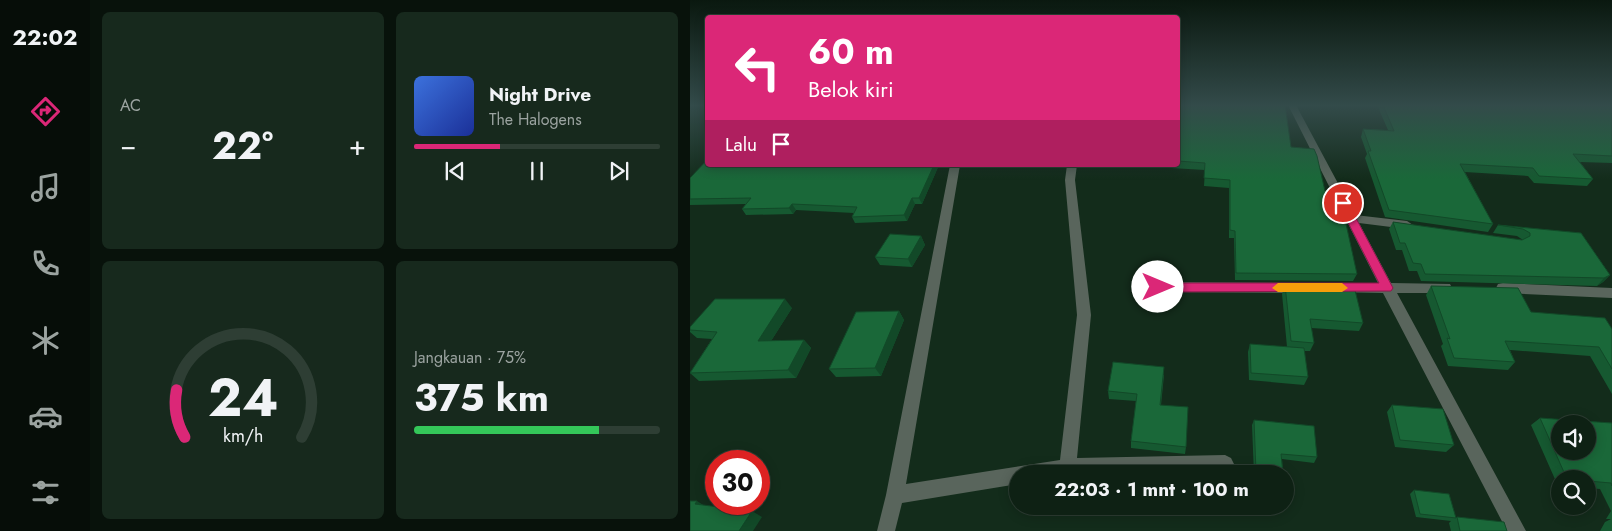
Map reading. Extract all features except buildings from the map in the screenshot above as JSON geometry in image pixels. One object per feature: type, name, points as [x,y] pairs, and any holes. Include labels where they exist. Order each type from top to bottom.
[{"type":"street","points":[[1305,130],[1517,531]]},
{"type":"street","points":[[886,531],[895,495],[955,167]]},
{"type":"street","points":[[1068,465],[1084,315],[1070,180],[1072,167]]},
{"type":"street","points":[[1350,218],[1421,227]]},
{"type":"street","points":[[1158,287],[1459,288]]},
{"type":"street","points":[[1487,288],[1612,293]]},
{"type":"street","points":[[1173,465],[1225,464]]},
{"type":"street","points":[[895,495],[1009,476]]},
{"type":"slow traffic","points":[[1278,288],[1342,288]]},
{"type":"route","points":[[1158,287],[1387,288],[1343,203]]}]
